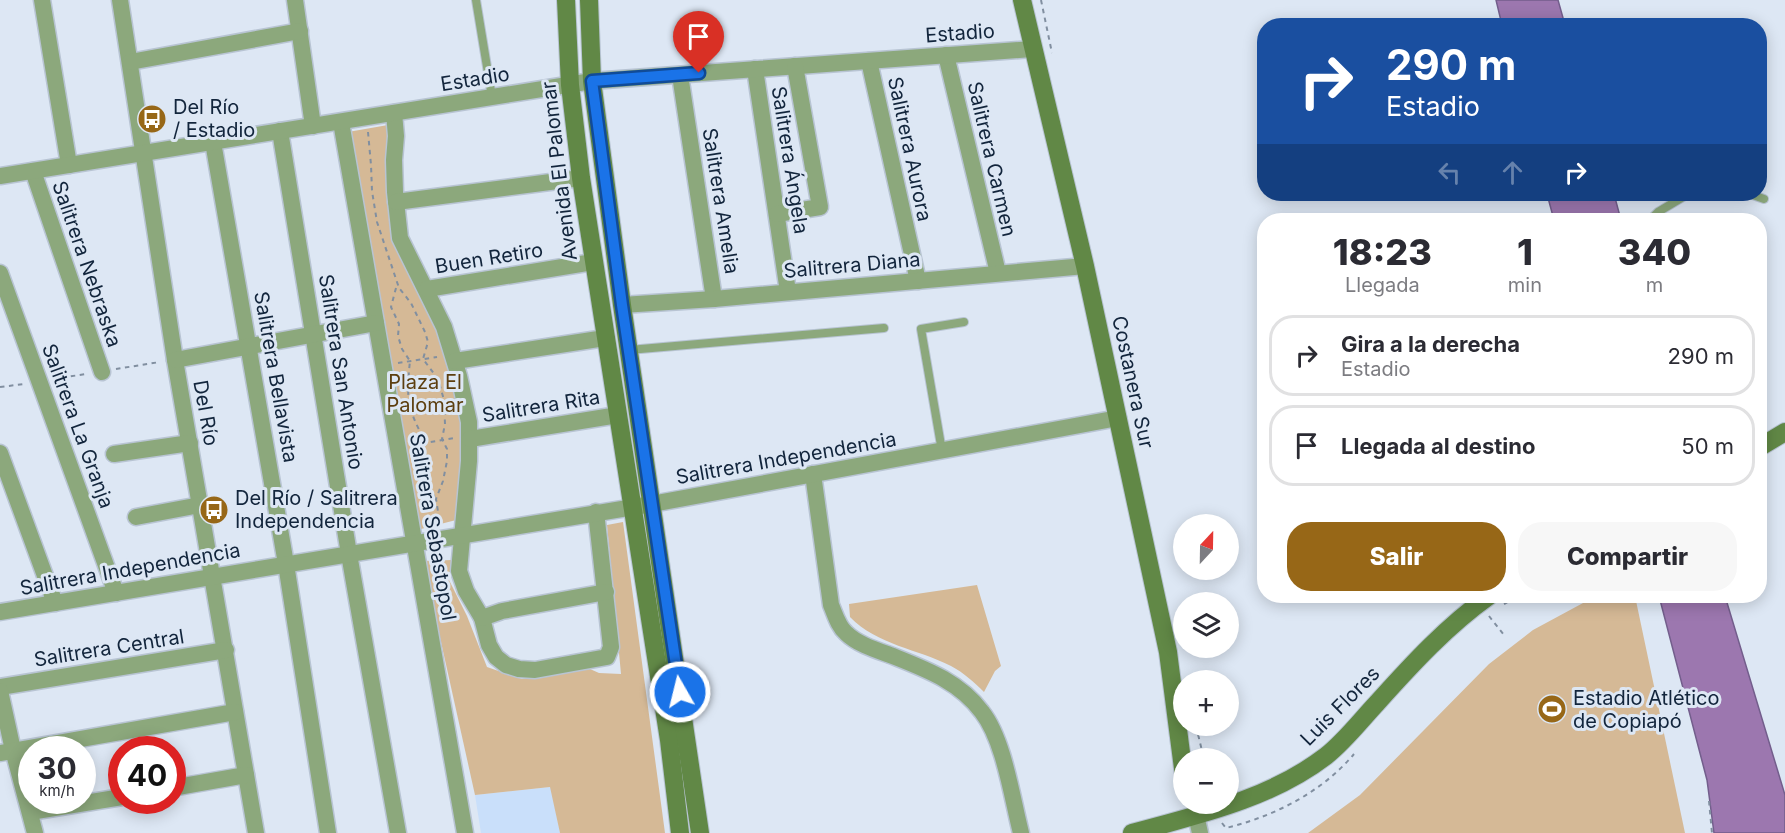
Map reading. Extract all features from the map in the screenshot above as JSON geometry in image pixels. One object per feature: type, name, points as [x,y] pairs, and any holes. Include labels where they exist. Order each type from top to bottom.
[{"type":"street","name":"Salitrera Nebraska","points":[[42,0],[69,165]]},
{"type":"street","name":"Del Río","points":[[120,0],[175,360],[256,833]]},
{"type":"street","points":[[295,0],[313,126]]},
{"type":"street","name":"Avenida El Palomar","points":[[566,0],[570,85],[581,178],[669,740],[680,833]]},
{"type":"street","points":[[589,0],[592,81],[622,305],[700,833]]},
{"type":"street","name":"Costanera Sur","points":[[1022,0],[1085,266],[1168,652],[1180,748]]},
{"type":"street","points":[[130,62],[300,31]]},
{"type":"street","name":"Estadio","points":[[1,171],[33,171],[592,81],[1032,49]]},
{"type":"street","name":"Salitrera Carmen","points":[[946,55],[998,273]]},
{"type":"street","name":"Salitrera Aurora","points":[[869,61],[918,281]]},
{"type":"street","points":[[777,214],[820,207],[795,66]]},
{"type":"street","name":"Salitrera Ángela","points":[[754,69],[789,292]]},
{"type":"street","name":"Salitrera Amelia","points":[[680,75],[714,299]]},
{"type":"street","points":[[394,113],[396,202],[400,238],[444,327],[462,387],[470,437],[459,571],[466,591],[482,618],[489,645],[496,657],[506,665],[519,669],[536,670],[607,657],[611,647],[596,512]]},
{"type":"street","name":"Salitrera Sebastopol","points":[[341,122],[465,833]]},
{"type":"street","name":"Salitrera San Antonio","points":[[279,131],[398,833]]},
{"type":"street","name":"Salitrera Bellavista","points":[[213,142],[250,346],[328,833]]},
{"type":"street","name":"Salitrera Nebraska","points":[[33,171],[102,372]]},
{"type":"street","points":[[396,202],[581,178]]},
{"type":"street","name":"Buen Retiro","points":[[426,287],[593,262]]},
{"type":"street","name":"Salitrera Diana","points":[[622,305],[1085,266]]},
{"type":"street","name":"Salitrera La Granja","points":[[0,273],[116,593]]},
{"type":"street","points":[[175,360],[376,323]]},
{"type":"street","points":[[454,358],[605,338]]},
{"type":"street","name":"Salitrera Rita","points":[[470,437],[618,415]]},
{"type":"street","name":"Salitrera Independencia","points":[[0,612],[652,504],[1118,418]]},
{"type":"street","points":[[1767,443],[1785,432]]},
{"type":"street","points":[[114,454],[189,443]]},
{"type":"street","points":[[0,453],[55,603]]},
{"type":"street","points":[[813,474],[831,605],[838,622],[846,633],[869,647],[940,675],[966,694],[984,713],[998,742],[1021,833]]},
{"type":"street","points":[[136,517],[200,505]]},
{"type":"street","points":[[482,618],[502,611],[606,592]]},
{"type":"street","name":"Luis Flores","points":[[1132,833],[1196,817],[1247,799],[1298,775],[1327,755],[1429,646],[1469,611],[1488,604]]},
{"type":"street","name":"Salitrera Central","points":[[0,689],[226,650]]},
{"type":"street","points":[[0,689],[6,752],[18,782]]},
{"type":"street","points":[[6,752],[235,712]]},
{"type":"street","points":[[186,786],[246,776]]},
{"type":"street","points":[[30,814],[35,833]]},
{"type":"lane","points":[[476,0],[492,97]]},
{"type":"lane","points":[[1657,213],[1676,201]]},
{"type":"lane","points":[[942,451],[921,329],[964,322]]},
{"type":"lane","points":[[629,350],[884,328]]},
{"type":"path","points":[[366,117],[374,208],[397,288],[411,303],[425,332],[428,342],[423,359]]},
{"type":"path","points":[[371,292],[426,287]]},
{"type":"path","points":[[397,288],[391,302],[391,312],[399,324],[398,336],[402,349],[410,361],[407,383],[409,403],[416,426],[426,442],[423,456],[425,476],[436,500],[443,539]]},
{"type":"path","points":[[384,365],[423,359],[454,358]]},
{"type":"path","points":[[423,359],[434,372],[441,388],[445,411],[442,439],[447,448],[447,461],[436,500]]},
{"type":"path","points":[[398,448],[442,439],[470,437]]},
{"type":"path","points":[[1488,604],[1504,635]]},
{"type":"path","points":[[1709,801],[1712,833]]},
{"type":"shaded area","points":[[1496,0],[1558,0],[1563,18],[1500,18]]},
{"type":"shaded area","points":[[1549,201],[1616,201],[1619,213],[1552,213]]},
{"type":"shaded area","points":[[1661,603],[1727,603],[1785,795],[1785,833],[1714,833],[1707,780]]},
{"type":"shaded area","points":[[551,787],[560,833],[481,833],[475,795]]},
{"type":"green space","name":"Plaza El Palomar","points":[[388,125],[390,202],[443,334],[463,421],[464,518],[413,531],[348,132]]},
{"type":"green space","points":[[623,522],[665,833],[560,833],[550,787],[475,795],[423,561],[452,560],[449,580],[467,616],[487,667],[522,679],[590,669],[599,673],[621,674],[607,525]]},
{"type":"green space","points":[[977,585],[1001,666],[995,671],[984,692],[951,666],[885,640],[850,617],[849,604]]},
{"type":"green space","name":"Estadio Atlético de Copiapó","points":[[1583,603],[1636,603],[1685,833],[1308,833],[1360,795],[1489,664],[1533,630]]},
{"type":"place","name":"Del Río / Estadio","points":[[152,119]]},
{"type":"place","name":"Del Río / Salitrera Independencia","points":[[214,510]]},
{"type":"place","name":"Estadio Atlético de Copiapó","points":[[1552,709]]},
{"type":"route","points":[[680,692],[622,305],[592,81],[699,73]]}]
